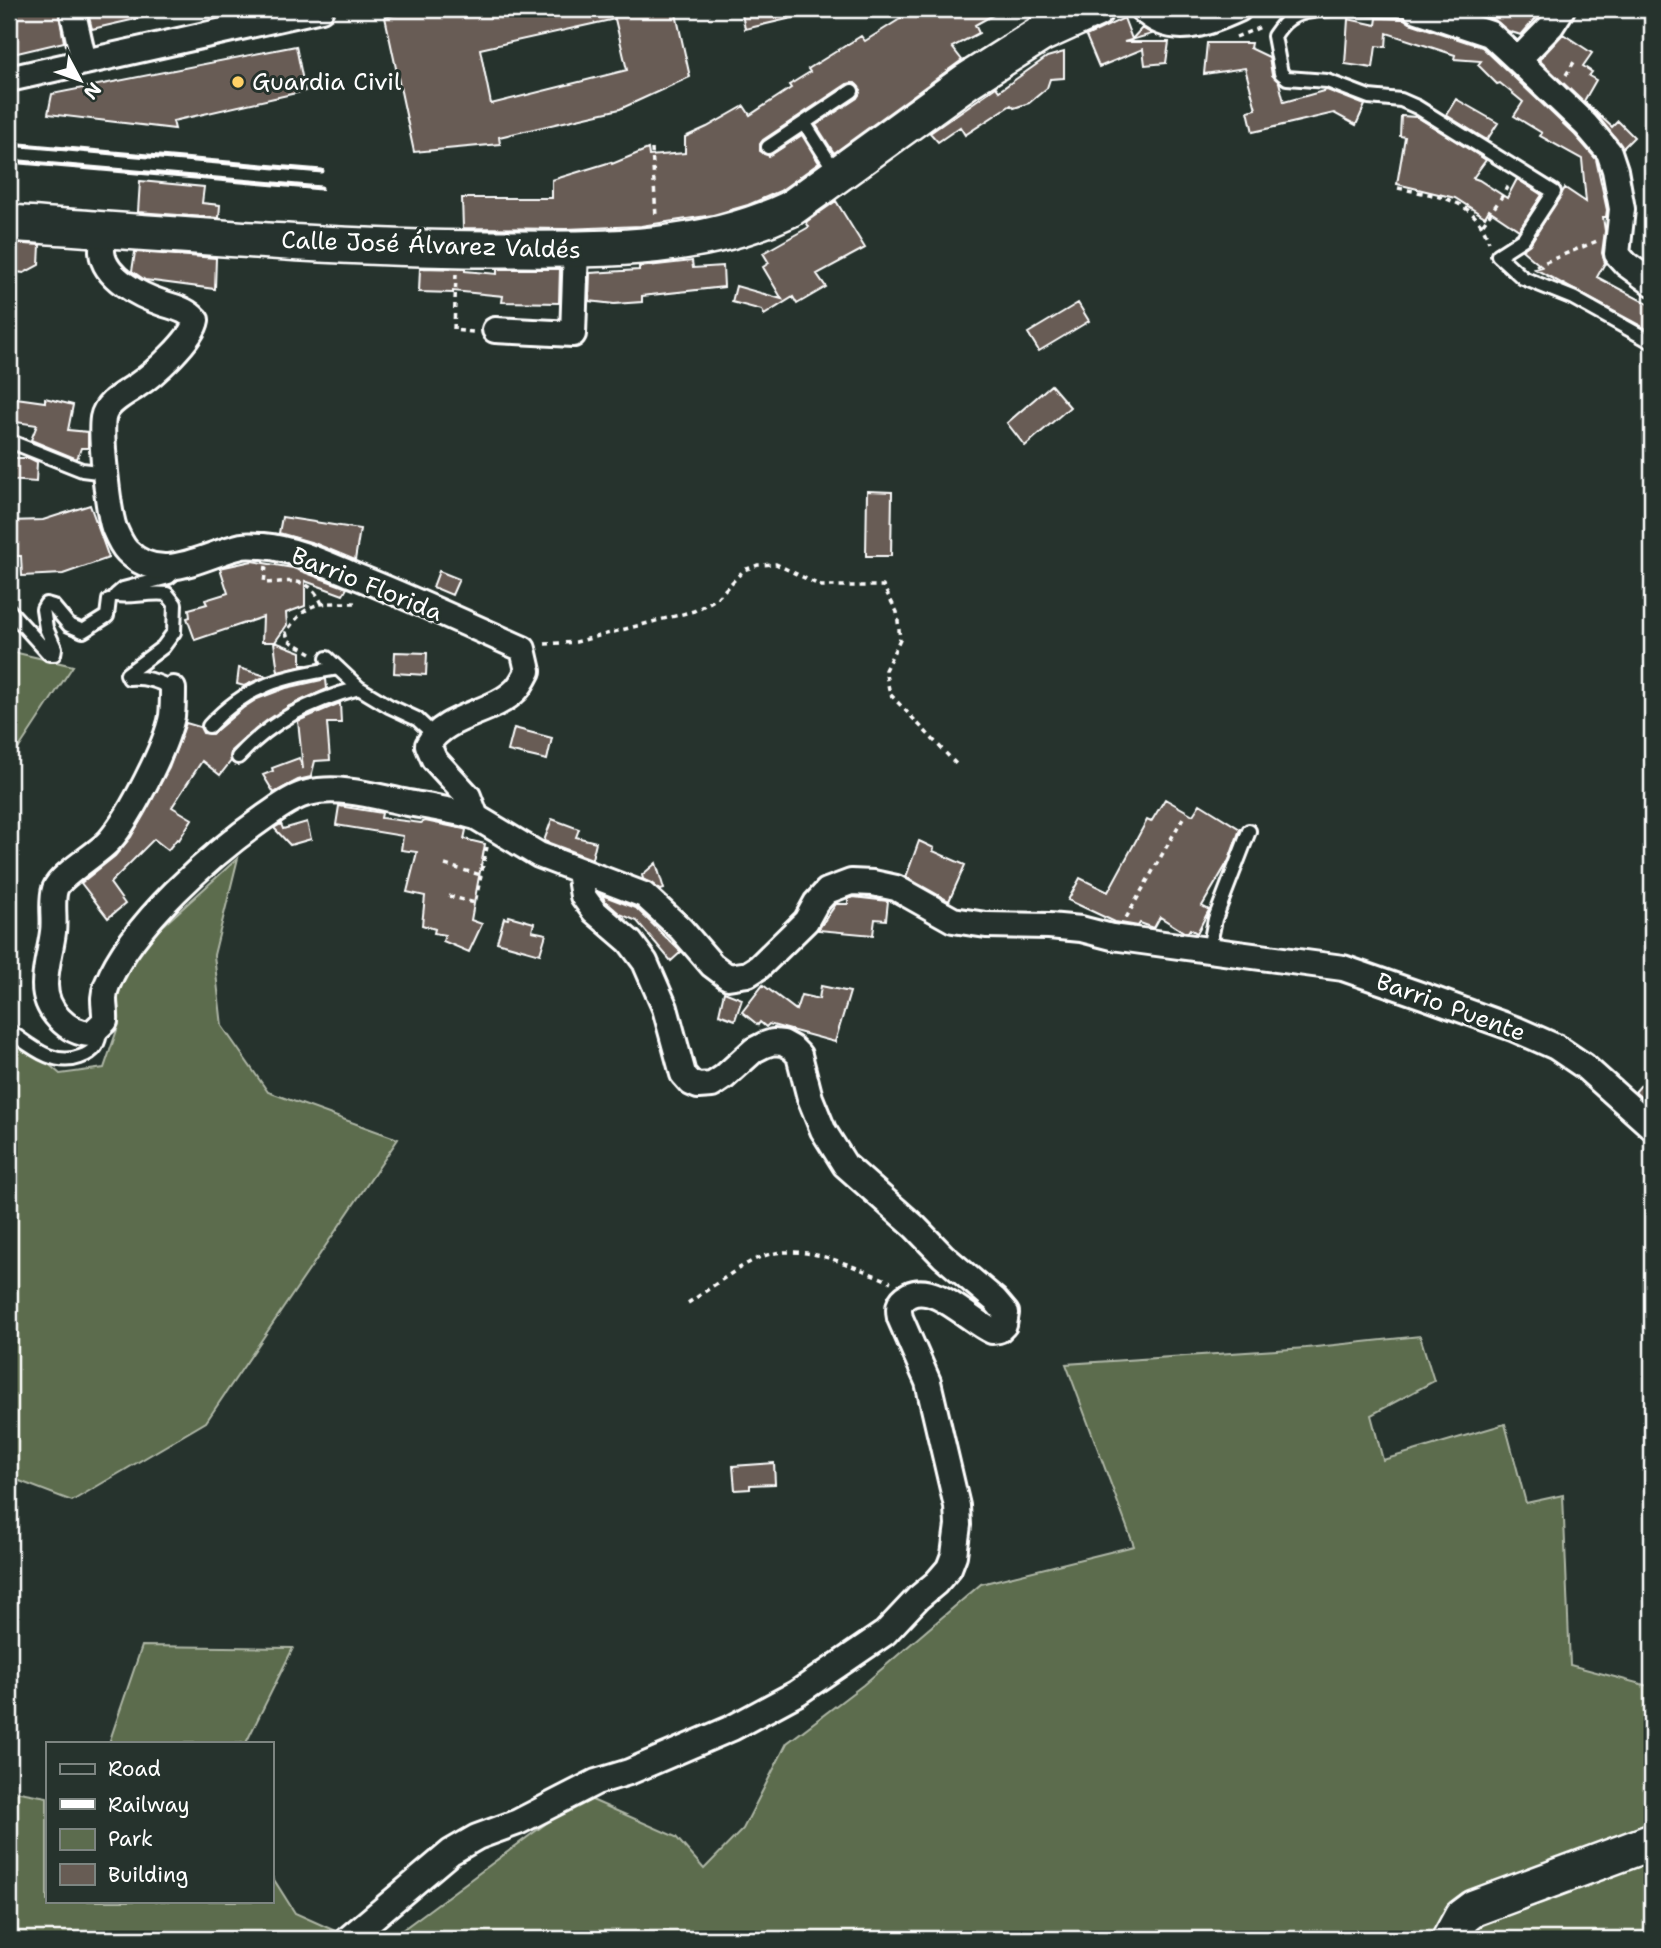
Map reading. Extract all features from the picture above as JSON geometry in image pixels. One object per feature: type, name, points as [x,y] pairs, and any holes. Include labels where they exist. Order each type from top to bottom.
[{"type":"street","points":[[72,9],[84,62]]},
{"type":"street","points":[[9,79],[321,9]]},
{"type":"street","name":"Calle José Álvarez Valdés","points":[[9,223],[392,248],[609,249],[697,240],[761,222],[790,209],[967,81],[1041,34],[1096,9]]},
{"type":"street","points":[[1142,9],[1148,15],[1180,27],[1206,24],[1239,9]]},
{"type":"street","points":[[1417,9],[1490,34],[1586,125],[1609,152],[1615,170],[1622,209],[1617,254],[1652,283]]},
{"type":"street","points":[[1518,60],[1551,26],[1562,9]]},
{"type":"street","name":"Barrio Florida","points":[[103,230],[102,254],[108,268],[123,283],[140,296],[188,312],[196,320],[184,342],[138,385],[117,398],[103,416],[106,473],[114,528],[127,551],[145,563],[168,568],[243,545],[299,553],[393,591],[523,649]]},
{"type":"street","points":[[495,330],[573,334],[576,249]]},
{"type":"street","points":[[476,817],[468,796],[434,758],[428,745],[443,727],[500,701],[517,690],[528,671],[523,649]]},
{"type":"street","points":[[173,689],[172,718],[157,760],[121,823],[111,839],[62,879],[54,892],[54,930],[45,988],[50,1004],[67,1027],[79,1034],[91,1034],[101,1028],[105,1021],[102,1002],[107,984],[122,956],[143,928],[212,859],[281,805],[307,793],[344,791],[447,808],[476,817],[517,843],[579,872],[583,896],[594,911],[630,942],[645,962],[665,1008],[683,1074],[691,1083],[698,1086],[712,1085],[754,1050],[764,1045],[783,1043],[792,1048],[799,1055],[810,1098],[823,1130],[845,1165],[995,1300],[1006,1313],[1006,1320],[999,1330],[992,1331],[945,1300],[924,1293],[912,1293],[902,1299],[898,1307],[900,1318],[928,1381],[957,1506],[958,1525],[954,1555],[949,1568],[885,1633],[797,1693],[732,1728],[629,1772],[596,1782],[518,1822],[477,1837],[451,1852],[348,1939]]},
{"type":"street","name":"Barrio Puente","points":[[579,872],[629,887],[645,895],[681,929],[712,965],[728,977],[748,974],[759,967],[806,921],[816,902],[827,891],[851,882],[896,888],[953,920],[986,925],[1049,926],[1343,968],[1515,1029],[1556,1047],[1584,1066],[1652,1127]]},
{"type":"street","points":[[1450,1939],[1462,1917],[1474,1908],[1652,1842]]},
{"type":"lane","points":[[1417,9],[1300,13],[1287,20],[1274,36],[1281,73],[1287,78],[1306,78],[1340,84],[1369,97],[1401,100],[1433,116],[1554,192],[1523,239],[1498,255],[1523,278],[1573,298],[1652,342]]},
{"type":"lane","points":[[768,148],[852,91]]},
{"type":"lane","points":[[805,124],[838,175]]},
{"type":"lane","points":[[9,441],[82,470],[106,473]]},
{"type":"lane","points":[[173,689],[143,677],[129,678],[127,674],[163,647],[174,632],[175,604],[167,594],[149,592],[131,596],[116,595],[123,589],[169,577],[187,564]]},
{"type":"lane","points":[[9,611],[49,654],[54,654],[55,648],[46,628],[43,609],[46,604],[53,606],[69,625],[83,631],[107,616],[109,600]]},
{"type":"lane","points":[[327,658],[359,688],[417,719],[434,735]]},
{"type":"lane","points":[[209,726],[248,693],[288,676],[338,668]]},
{"type":"lane","points":[[238,757],[271,725],[300,708],[359,688]]},
{"type":"lane","points":[[1215,949],[1215,919],[1249,831]]},
{"type":"lane","points":[[9,1031],[45,1055],[66,1062],[90,1054],[100,1042],[101,1028]]},
{"type":"path","points":[[652,149],[658,244]]},
{"type":"path","points":[[1483,224],[1503,195],[1515,168]]},
{"type":"path","points":[[1398,188],[1444,198],[1474,213],[1483,224],[1492,250],[1498,255]]},
{"type":"path","points":[[1536,266],[1599,241],[1618,237]]},
{"type":"path","points":[[457,249],[454,330],[492,334],[495,330]]},
{"type":"path","points":[[268,547],[264,583],[303,582],[316,591],[322,604]]},
{"type":"path","points":[[523,649],[531,645],[576,642],[694,611],[716,599],[744,570],[758,565],[776,564],[821,586],[883,586],[897,612],[900,639],[885,670],[890,694],[958,766]]},
{"type":"path","points":[[327,658],[304,651],[288,640],[286,632],[299,614],[319,603],[362,603],[387,598],[393,591]]},
{"type":"path","points":[[1117,937],[1119,929],[1184,816]]},
{"type":"path","points":[[449,896],[475,903],[489,838]]},
{"type":"path","points":[[445,865],[481,874]]},
{"type":"path","points":[[688,1303],[757,1259],[785,1251],[804,1252],[851,1266],[912,1293]]},
{"type":"green space","points":[[9,651],[73,666],[9,763]]},
{"type":"green space","points":[[238,858],[214,955],[222,1026],[268,1092],[398,1139],[206,1422],[72,1501],[9,1477],[9,1030],[60,1074],[104,1068],[119,1024],[116,1002],[124,976],[154,934]]},
{"type":"green space","points":[[1420,1336],[1434,1381],[1371,1415],[1383,1460],[1505,1424],[1526,1503],[1563,1495],[1570,1665],[1652,1687],[1652,1939],[390,1939],[583,1796],[676,1837],[704,1869],[743,1829],[787,1743],[863,1685],[981,1584],[1134,1546],[1066,1364],[1306,1348]]},
{"type":"green space","points":[[142,1646],[293,1648],[246,1742],[109,1742]]},
{"type":"green space","points":[[9,1790],[46,1797],[46,1902],[273,1902],[273,1878],[295,1913],[353,1939],[9,1939]]},
{"type":"building","points":[[9,9],[58,9],[64,42],[9,55]]},
{"type":"building","points":[[87,9],[148,9],[149,16],[92,29]]},
{"type":"building","points":[[421,9],[675,9],[690,77],[620,109],[499,137],[500,144],[414,152],[385,17]],"holes":[[[615,19],[627,70],[491,104],[480,49]]]},
{"type":"building","points":[[741,9],[808,9],[809,14],[745,29]]},
{"type":"building","points":[[916,9],[1004,9],[975,25],[979,33],[952,47],[962,60],[834,153],[816,125],[857,98],[861,90],[855,83],[847,84],[763,140],[760,151],[769,156],[802,135],[819,163],[780,191],[748,205],[713,215],[641,226],[566,229],[463,228],[462,198],[552,198],[552,180],[611,162],[612,164],[648,149],[649,156],[685,153],[685,137],[744,106],[750,115],[791,88],[789,85],[810,72],[808,69],[861,36],[865,41]]},
{"type":"building","points":[[1461,9],[1544,9],[1521,35],[1508,31],[1495,20]]},
{"type":"building","points":[[1124,18],[1132,39],[1142,28],[1152,34],[1124,42],[1169,42],[1166,63],[1145,65],[1143,49],[1099,67],[1086,36]]},
{"type":"building","points":[[1377,18],[1404,19],[1482,47],[1575,135],[1596,159],[1607,210],[1606,217],[1603,217],[1605,231],[1602,253],[1605,263],[1597,277],[1652,306],[1652,332],[1535,269],[1542,267],[1522,250],[1530,244],[1565,188],[1586,202],[1582,159],[1540,136],[1542,133],[1514,116],[1523,102],[1500,83],[1497,84],[1478,65],[1481,61],[1454,59],[1455,55],[1387,33],[1386,47],[1376,46],[1373,68],[1345,64],[1348,19],[1376,25]]},
{"type":"building","points":[[1563,34],[1592,53],[1583,66],[1592,72],[1589,76],[1596,80],[1584,101],[1612,127],[1618,121],[1634,137],[1623,148],[1596,114],[1539,60]]},
{"type":"building","points":[[1207,43],[1251,43],[1250,48],[1269,57],[1272,75],[1279,82],[1284,102],[1327,90],[1365,105],[1356,125],[1334,113],[1253,132],[1248,111],[1256,109],[1245,68],[1204,74]]},
{"type":"building","name":"Guardia Civil","points":[[296,46],[305,91],[173,121],[175,129],[48,114],[52,94]]},
{"type":"building","points":[[1064,52],[1064,78],[1050,79],[1047,88],[1029,103],[1014,108],[1011,105],[965,135],[960,127],[938,142],[930,133],[996,87],[999,91],[1047,57]]},
{"type":"building","points":[[1456,99],[1498,123],[1487,140],[1446,115]]},
{"type":"building","points":[[1401,116],[1417,117],[1486,160],[1473,178],[1507,198],[1517,179],[1542,195],[1519,230],[1489,210],[1485,217],[1455,198],[1397,184],[1405,137],[1400,136]]},
{"type":"building","points":[[140,181],[204,187],[202,203],[220,205],[219,218],[138,212]]},
{"type":"building","points":[[836,201],[865,248],[817,274],[826,287],[797,304],[793,297],[764,315],[762,310],[732,302],[736,286],[782,299],[763,267],[769,263],[763,253],[809,227],[806,222]]},
{"type":"building","points":[[9,243],[40,245],[39,265],[24,273],[9,271]]},
{"type":"building","points":[[135,252],[216,258],[215,289],[145,280],[132,271]]},
{"type":"building","points":[[692,261],[693,268],[723,266],[724,287],[642,296],[642,302],[614,304],[589,301],[590,273],[639,270],[639,267]]},
{"type":"building","points":[[420,268],[465,269],[497,274],[497,269],[560,269],[559,303],[502,302],[503,296],[453,291],[419,292]]},
{"type":"building","points":[[1078,303],[1089,321],[1039,351],[1028,333]]},
{"type":"building","points":[[1051,385],[1070,407],[1025,446],[1007,423]]},
{"type":"building","points":[[9,397],[45,402],[45,398],[73,405],[68,430],[88,432],[88,448],[81,448],[77,459],[31,440],[37,425],[9,421]]},
{"type":"building","points":[[9,458],[29,458],[37,462],[36,482],[9,480]]},
{"type":"building","points":[[867,491],[892,492],[891,556],[866,556]]},
{"type":"building","points":[[90,505],[109,558],[63,574],[22,576],[21,556],[15,556],[13,544],[9,544],[9,521],[43,520]]},
{"type":"building","points":[[282,517],[360,529],[355,560],[314,543],[279,533]]},
{"type":"building","points":[[252,561],[293,568],[347,588],[343,595],[305,581],[305,606],[286,613],[287,625],[275,642],[301,652],[301,665],[307,665],[278,672],[274,642],[262,642],[263,617],[195,640],[187,618],[190,617],[189,609],[207,604],[205,600],[228,593],[220,568]]},
{"type":"building","points":[[439,571],[459,579],[452,595],[433,587]]},
{"type":"building","points":[[395,652],[427,653],[426,675],[394,673]]},
{"type":"building","points":[[239,668],[266,676],[244,686],[237,684]]},
{"type":"building","points":[[326,679],[327,689],[289,706],[245,738],[231,751],[231,761],[220,775],[202,761],[172,807],[192,819],[179,840],[168,850],[154,839],[110,883],[125,904],[108,918],[81,883],[115,856],[131,837],[169,768],[186,723],[200,727],[203,733],[212,734],[257,699],[286,688]]},
{"type":"building","points":[[340,703],[341,723],[327,723],[330,760],[315,761],[311,777],[298,780],[274,793],[263,775],[273,771],[272,768],[299,758],[303,769],[298,721]]},
{"type":"building","points":[[514,728],[552,738],[547,760],[508,751]]},
{"type":"building","points":[[1165,799],[1193,815],[1200,804],[1240,829],[1229,860],[1202,906],[1209,910],[1197,933],[1190,929],[1184,932],[1160,917],[1154,928],[1140,923],[1138,926],[1115,922],[1068,900],[1080,878],[1108,892],[1147,820],[1151,822]]},
{"type":"building","points":[[339,806],[382,813],[381,818],[421,823],[425,821],[464,829],[464,839],[485,844],[471,920],[482,924],[469,952],[443,941],[445,935],[434,933],[435,929],[422,925],[425,896],[407,892],[417,852],[401,850],[403,836],[336,825]]},
{"type":"building","points":[[552,819],[579,829],[576,837],[596,842],[592,859],[544,841]]},
{"type":"building","points":[[307,822],[311,839],[290,845],[274,828],[281,824],[283,829]]},
{"type":"building","points":[[919,841],[934,848],[933,851],[965,865],[949,901],[906,877]]},
{"type":"building","points":[[656,863],[664,889],[661,890],[643,879],[642,875]]},
{"type":"building","points":[[602,895],[636,908],[681,952],[671,961],[637,921],[620,914]]},
{"type":"building","points":[[853,897],[888,901],[886,920],[875,919],[873,935],[818,930],[836,904],[848,904],[848,899]]},
{"type":"building","points":[[509,916],[534,923],[532,931],[546,934],[540,954],[497,942],[504,918],[508,919]]},
{"type":"building","points":[[763,985],[796,1010],[801,995],[819,999],[821,986],[850,992],[835,1042],[769,1024],[766,1027],[760,1022],[758,1025],[742,1012]]},
{"type":"building","points":[[724,992],[742,999],[735,1020],[719,1014]]},
{"type":"building","points":[[1652,1072],[1652,1107],[1635,1092]]},
{"type":"building","points":[[774,1463],[775,1484],[750,1485],[750,1489],[735,1490],[733,1466]]},
{"type":"railway","points":[[9,144],[322,171]]},
{"type":"railway","points":[[9,161],[321,188]]},
{"type":"place","name":"Guardia Civil","points":[[238,82]]}]
